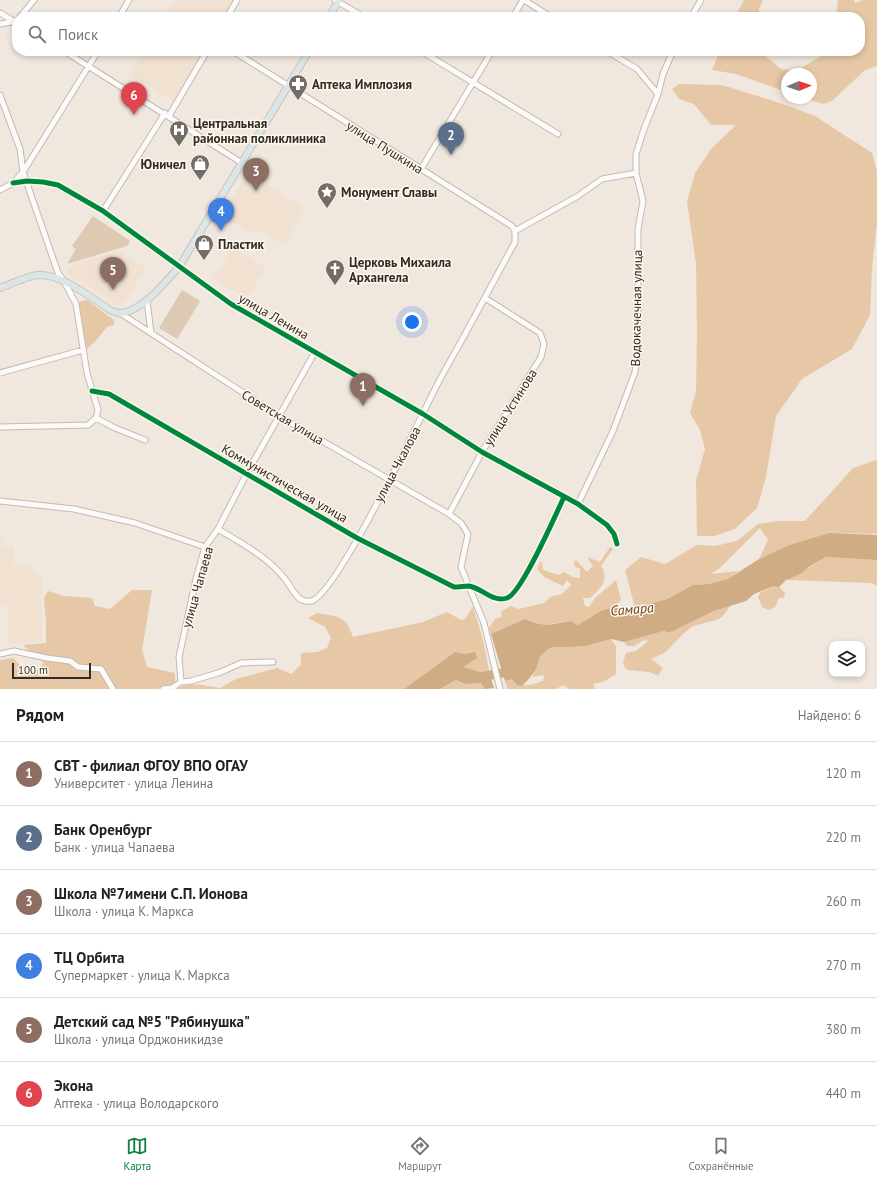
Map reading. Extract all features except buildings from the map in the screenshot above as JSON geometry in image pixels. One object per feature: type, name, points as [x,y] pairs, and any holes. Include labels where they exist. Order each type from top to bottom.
[{"type":"main road","points":[[332,12],[338,1]]},
{"type":"main road","points":[[0,288],[36,275],[45,275],[64,281],[112,311],[120,313],[130,311],[147,300],[179,267],[306,56]]},
{"type":"street","points":[[24,12],[34,0]]},
{"type":"street","points":[[122,12],[129,0]]},
{"type":"street","points":[[230,12],[237,0]]},
{"type":"street","points":[[516,12],[523,0],[543,12]]},
{"type":"street","points":[[695,12],[701,0]]},
{"type":"street","points":[[338,1],[356,12]]},
{"type":"street","points":[[0,13],[12,20]]},
{"type":"street","points":[[0,24],[12,22]]},
{"type":"street","points":[[72,56],[242,163]]},
{"type":"street","points":[[0,190],[13,183],[24,172],[95,56]]},
{"type":"street","points":[[103,211],[167,115],[204,56]]},
{"type":"street","name":"улица Пушкина","points":[[241,56],[512,226],[515,231]]},
{"type":"street","points":[[429,56],[558,134]]},
{"type":"street","points":[[421,169],[489,56]]},
{"type":"street","points":[[615,56],[637,69],[658,94]]},
{"type":"street","name":"Водокачечная улица","points":[[578,504],[613,431],[635,372],[638,356],[638,229],[643,201],[636,173],[636,154],[658,94],[663,74],[672,56]]},
{"type":"street","points":[[0,95],[20,148],[26,181],[58,273],[76,304],[87,373],[98,410],[96,418],[88,425],[0,427]]},
{"type":"street","points":[[515,231],[578,196],[602,179],[636,173]]},
{"type":"street","name":"улица Ленина","points":[[13,183],[26,181],[58,185],[103,211],[231,304],[423,414],[482,452],[578,504],[607,525],[614,534],[618,544]]},
{"type":"street","name":"улица Чкалова","points":[[218,528],[257,553],[276,569],[286,580],[292,591],[300,599],[308,602],[313,601],[318,596],[340,568],[358,538],[434,391],[515,242],[515,231]]},
{"type":"street","name":"улица Устинова","points":[[449,514],[482,452],[541,357],[544,344],[540,333],[485,298]]},
{"type":"street","points":[[147,300],[151,333]]},
{"type":"street","name":"Советская улица","points":[[120,313],[279,416],[449,514]]},
{"type":"street","points":[[0,373],[83,350]]},
{"type":"street","name":"улица Чапаева","points":[[181,682],[179,657],[196,579],[205,548],[218,528],[247,473],[316,352]]},
{"type":"street","name":"Коммунистическая улица","points":[[92,391],[109,394],[358,538],[454,587],[470,586]]},
{"type":"street","points":[[96,418],[115,428],[145,440]]},
{"type":"street","points":[[470,586],[497,599],[507,598],[513,594],[530,568],[564,497]]},
{"type":"street","points":[[0,501],[74,509],[135,523],[205,548]]},
{"type":"street","points":[[449,514],[461,523],[468,534],[461,567],[484,623],[500,689]]},
{"type":"street","points":[[0,654],[14,651],[70,661],[78,667],[101,669],[113,689]]},
{"type":"street","points":[[163,689],[172,688],[181,682],[191,681],[221,672],[241,663],[273,662]]},
{"type":"shaded area","points":[[176,0],[233,0],[226,12],[168,12]]},
{"type":"shaded area","points":[[744,0],[763,0],[759,12],[738,12]]},
{"type":"shaded area","points":[[838,0],[854,0],[855,3],[863,0],[877,0],[877,66],[865,70],[832,101],[823,104],[817,102],[817,68],[801,68],[821,56],[865,56],[865,12],[837,12]]},
{"type":"shaded area","points":[[140,56],[201,56],[174,101],[129,75]]},
{"type":"shaded area","points":[[718,56],[766,56],[781,69],[781,90],[736,74],[712,70]]},
{"type":"shaded area","points":[[679,84],[722,85],[783,104],[815,116],[872,153],[877,171],[877,223],[872,268],[870,315],[852,349],[802,379],[776,416],[766,477],[757,508],[735,529],[714,536],[697,536],[696,481],[705,449],[700,430],[690,413],[696,391],[696,263],[687,202],[695,173],[711,149],[736,125],[711,125],[694,104],[679,99],[672,89]]},
{"type":"shaded area","points":[[247,173],[305,209],[284,244],[257,230],[253,234],[222,215]]},
{"type":"shaded area","points":[[93,216],[130,241],[127,246],[67,264],[76,249],[72,246]]},
{"type":"shaded area","points":[[233,248],[266,268],[246,299],[213,278]]},
{"type":"shaded area","points":[[118,251],[146,268],[121,307],[66,273],[73,265]]},
{"type":"shaded area","points":[[182,290],[200,301],[177,339],[159,328]]},
{"type":"shaded area","points":[[87,300],[114,320],[114,325],[108,326],[94,343],[86,349],[78,304],[81,301]]},
{"type":"shaded area","points":[[877,460],[877,534],[829,533],[789,545],[759,559],[768,540],[760,528],[720,568],[710,574],[739,571],[728,579],[709,584],[693,585],[667,599],[635,608],[625,570],[641,557],[665,564],[697,545],[715,546],[737,541],[758,524],[778,521],[805,521],[853,468]]},
{"type":"shaded area","points":[[0,535],[4,536],[3,547],[13,546],[14,564],[33,565],[33,574],[41,575],[42,641],[8,644],[8,605],[0,605]]},
{"type":"shaded area","points":[[610,547],[613,549],[601,566],[604,571],[603,584],[590,598],[583,598],[585,606],[589,607],[595,598],[616,580],[621,600],[615,607],[590,617],[577,625],[572,621],[543,624],[525,619],[491,634],[489,628],[495,619],[502,617],[501,611],[511,606],[519,609],[544,603],[550,597],[562,594],[571,585],[567,580],[563,586],[544,577],[537,569],[540,562],[542,562],[543,570],[559,575],[563,572],[573,577],[580,578],[580,569],[574,566],[575,559],[587,572],[593,566],[587,557],[600,562]]},
{"type":"shaded area","points":[[826,557],[877,560],[877,586],[872,583],[786,580]]},
{"type":"shaded area","points":[[773,586],[779,587],[785,593],[784,598],[779,598],[775,607],[769,610],[762,607],[758,597],[761,592]]},
{"type":"shaded area","points":[[132,590],[152,590],[142,650],[147,667],[175,673],[175,683],[157,689],[0,689],[0,660],[13,658],[29,674],[37,670],[44,663],[24,645],[46,643],[44,598],[48,591],[64,596],[92,598],[95,606],[110,609]]},
{"type":"shaded area","points":[[732,604],[722,617],[693,626],[666,652],[651,659],[663,668],[658,676],[649,672],[628,670],[625,668],[623,662],[626,653],[636,651],[648,641],[644,640],[634,646],[627,646],[624,642],[664,631],[669,633]]},
{"type":"shaded area","points":[[473,606],[483,640],[490,675],[463,667],[466,654],[455,652],[404,689],[177,689],[187,685],[203,685],[220,688],[236,679],[277,668],[291,674],[301,665],[301,653],[317,652],[327,648],[331,638],[325,627],[308,618],[317,613],[340,618],[347,625],[353,637],[423,622],[447,612],[461,620],[465,619]]},
{"type":"shaded area","points":[[611,639],[616,646],[616,674],[603,682],[593,684],[595,689],[569,689],[563,685],[556,689],[507,689],[505,681],[512,679],[523,685],[530,685],[543,681],[544,675],[532,677],[539,658],[548,649],[554,647],[586,646]]},
{"type":"shaded area","points":[[456,680],[465,684],[481,683],[485,689],[440,689]]},
{"type":"water","points":[[829,533],[877,535],[877,560],[826,557],[810,566],[802,573],[786,580],[779,587],[773,586],[754,594],[746,601],[714,611],[669,633],[664,631],[624,642],[611,639],[586,646],[554,647],[548,649],[539,658],[531,677],[522,686],[517,685],[512,679],[505,681],[491,634],[525,619],[538,624],[553,624],[572,621],[577,625],[601,611],[615,607],[635,608],[667,599],[693,585],[709,584],[728,579],[759,559],[789,545]]},
{"type":"water","points":[[455,652],[466,654],[475,652],[477,658],[463,667],[490,675],[494,688],[485,689],[481,683],[465,684],[456,680],[440,689],[404,689]]},
{"type":"waterway","name":"Самара","points":[[479,677],[514,671]]},
{"type":"cycle path","points":[[13,183],[27,181],[58,185],[103,211],[231,304],[423,414],[482,452],[578,504],[607,525],[614,534],[617,544]]},
{"type":"cycle path","points":[[92,391],[109,394],[357,538],[454,587],[474,587],[497,599],[507,598],[521,583],[538,552],[564,497]]},
{"type":"place","name":"Аптека Имплозия","points":[[298,101]]},
{"type":"place","name":"Экона","points":[[134,115]]},
{"type":"place","name":"Центральная районная поликлиника","points":[[179,147]]},
{"type":"place","name":"Банк Оренбург","points":[[451,155]]},
{"type":"place","name":"Юничел","points":[[200,181]]},
{"type":"place","name":"Школа №7имени С.П. Ионова","points":[[256,191]]},
{"type":"place","name":"Монумент Славы","points":[[327,209]]},
{"type":"place","name":"ТЦ Орбита","points":[[221,231]]},
{"type":"place","name":"Пластик","points":[[204,261]]},
{"type":"place","name":"Церковь Михаила Архангела","points":[[335,286]]},
{"type":"place","name":"Детский сад №5 \"Рябинушка\"","points":[[113,290]]},
{"type":"place","name":"СВТ - филиал ФГОУ ВПО ОГАУ","points":[[363,406]]}]
